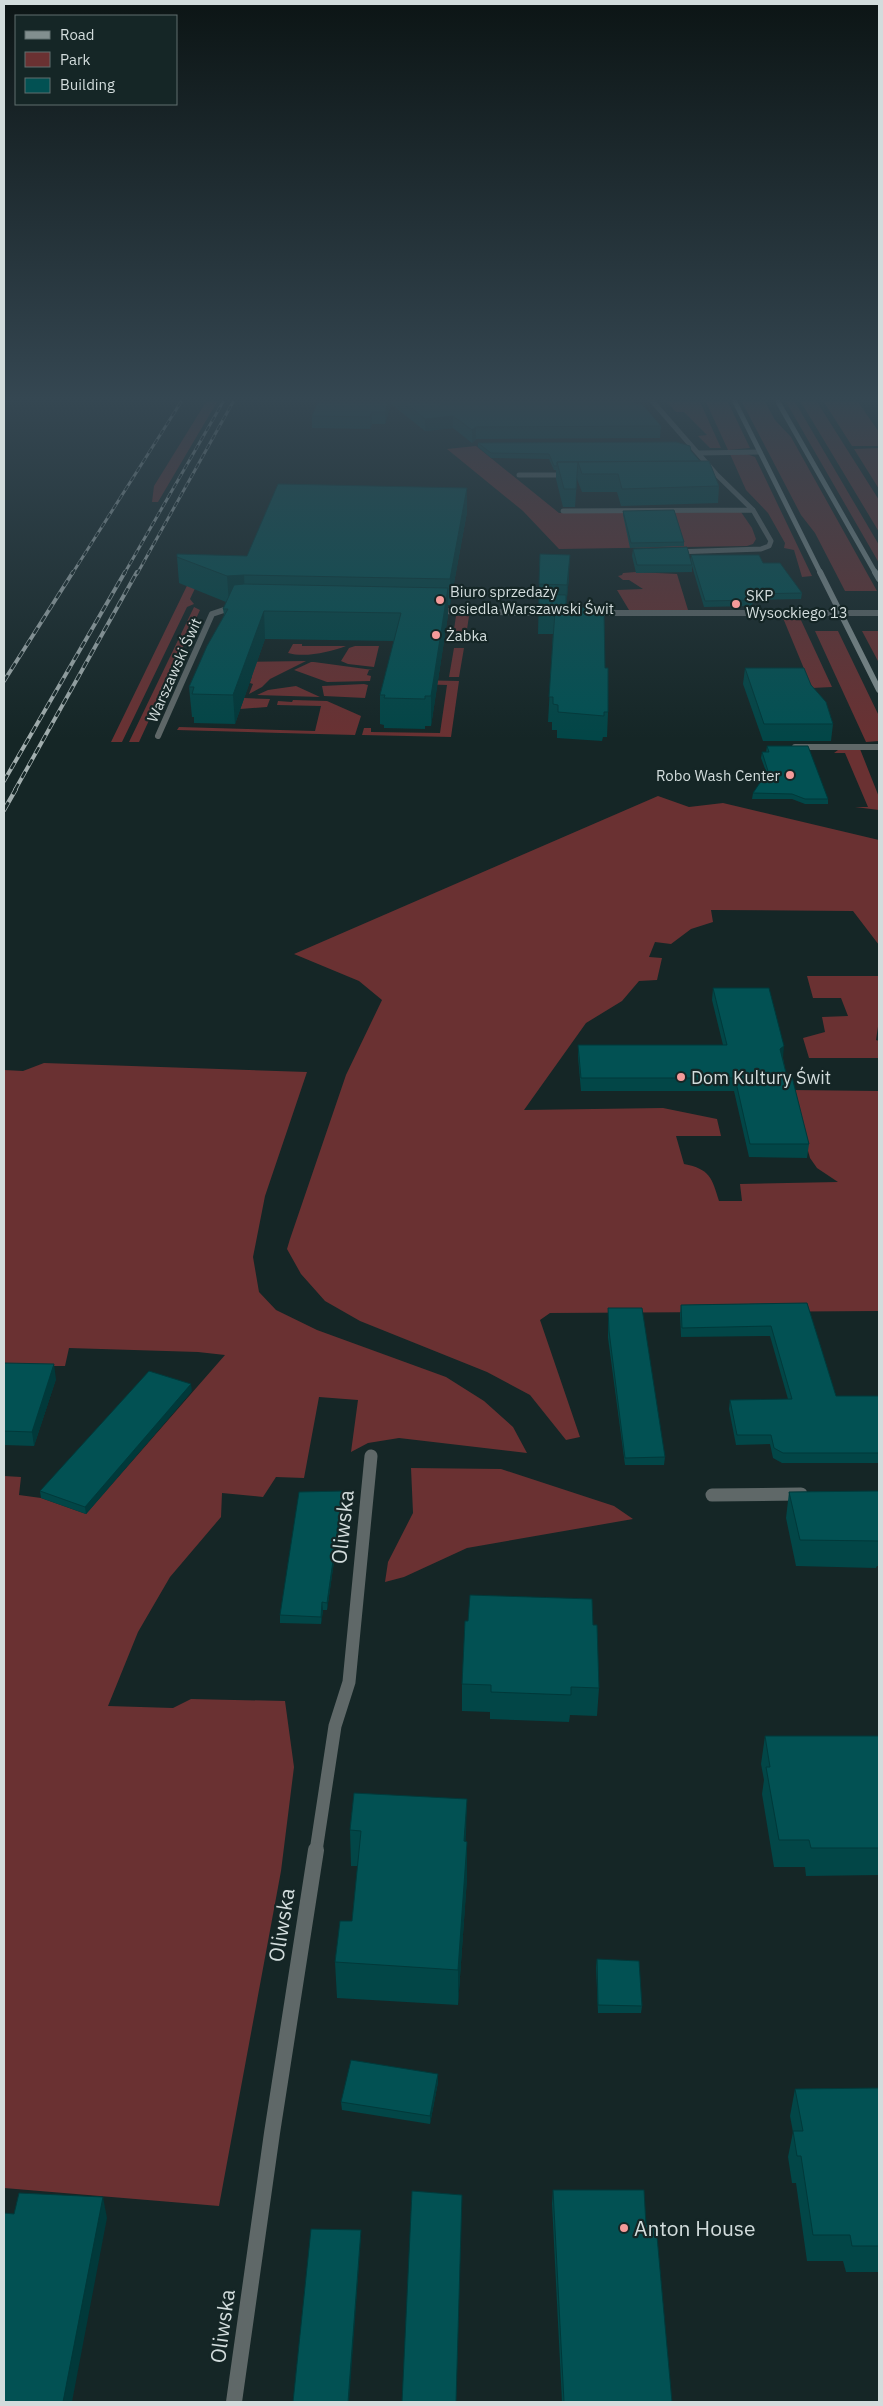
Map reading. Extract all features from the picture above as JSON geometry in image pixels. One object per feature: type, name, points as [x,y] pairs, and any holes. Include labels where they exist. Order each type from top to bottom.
[{"type":"main road","points":[[791,514],[879,690]]},
{"type":"main road","points":[[842,514],[879,579]]},
{"type":"street","points":[[664,552],[765,548],[772,541],[756,514]]},
{"type":"street","name":"Warszawski Świt","points":[[158,736],[212,614],[225,608],[245,606]]},
{"type":"street","points":[[840,612],[879,608]]},
{"type":"street","points":[[424,611],[563,613]]},
{"type":"street","points":[[582,613],[879,613]]},
{"type":"street","points":[[791,746],[879,747]]},
{"type":"street","name":"Oliwska","points":[[234,2402],[272,2133],[335,1726],[349,1682],[371,1456]]},
{"type":"street","points":[[712,1494],[810,1494]]},
{"type":"green space","points":[[526,514],[743,514],[752,528],[756,539],[753,544],[747,546],[559,549]]},
{"type":"green space","points":[[769,514],[782,514],[812,576],[802,577],[794,550],[784,548],[785,543]]},
{"type":"green space","points":[[834,514],[877,591],[845,591],[815,533],[801,515]]},
{"type":"green space","points":[[851,514],[861,514],[879,545],[879,563]]},
{"type":"green space","points":[[868,514],[879,514],[879,532]]},
{"type":"green space","points":[[199,561],[208,561],[190,599],[194,604],[187,607],[122,742],[111,742]]},
{"type":"green space","points":[[623,573],[677,574],[688,610],[629,610],[617,590],[643,589],[629,580],[623,580],[618,576]]},
{"type":"green space","points":[[194,607],[200,610],[139,742],[129,742]]},
{"type":"green space","points":[[456,616],[469,616],[466,636],[453,636]]},
{"type":"green space","points":[[783,618],[800,618],[832,687],[812,688]]},
{"type":"green space","points":[[815,631],[838,631],[879,716],[879,741],[866,742]]},
{"type":"green space","points":[[862,631],[879,631],[879,663]]},
{"type":"green space","points":[[293,644],[302,644],[302,646],[346,646],[325,652],[302,655],[288,653]]},
{"type":"green space","points":[[355,646],[379,646],[374,667],[348,664],[341,661],[349,648]]},
{"type":"green space","points":[[454,648],[464,648],[459,677],[449,677]]},
{"type":"green space","points":[[306,661],[270,679],[262,687],[249,694],[253,684],[250,683],[252,676],[224,662]]},
{"type":"green space","points":[[311,662],[373,670],[369,670],[367,675],[371,676],[370,681],[327,682],[294,670]]},
{"type":"green space","points":[[414,680],[459,681],[451,737],[362,735],[364,728],[371,728],[371,732],[440,733],[447,685],[414,684]]},
{"type":"green space","points":[[368,685],[365,698],[324,696],[322,686]]},
{"type":"green space","points":[[296,686],[320,697],[257,695],[268,690]]},
{"type":"green space","points":[[244,698],[270,699],[267,707],[240,709]]},
{"type":"green space","points":[[293,700],[327,701],[361,716],[355,735],[177,730],[179,727],[315,731],[321,706],[277,705],[278,701],[292,702]]},
{"type":"green space","points":[[860,749],[879,797],[879,810],[855,807],[868,807],[845,753],[834,753],[838,750]]},
{"type":"green space","points":[[658,796],[689,807],[723,803],[879,840],[879,945],[853,911],[711,910],[713,922],[691,929],[671,944],[655,942],[649,957],[662,958],[657,980],[639,981],[622,1001],[586,1023],[524,1110],[663,1108],[717,1119],[721,1136],[676,1136],[684,1164],[693,1166],[709,1176],[719,1201],[742,1201],[740,1184],[838,1182],[817,1168],[810,1158],[791,1090],[879,1091],[879,1311],[550,1313],[540,1320],[580,1437],[566,1440],[530,1395],[487,1372],[360,1321],[325,1301],[301,1274],[287,1249],[346,1075],[382,1000],[359,981],[294,954]]},
{"type":"green space","points":[[807,976],[879,976],[879,1020],[876,1040],[879,1041],[879,1058],[809,1058],[803,1038],[825,1032],[822,1017],[848,1016],[841,998],[813,998]]},
{"type":"green space","points":[[44,1063],[307,1072],[265,1196],[253,1257],[259,1292],[276,1310],[317,1330],[446,1377],[484,1401],[513,1427],[527,1453],[399,1438],[368,1443],[351,1452],[358,1400],[319,1397],[304,1478],[276,1477],[263,1497],[222,1493],[221,1517],[170,1577],[138,1632],[108,1706],[173,1708],[191,1699],[285,1701],[294,1767],[281,1871],[219,2206],[4,2188],[4,1476],[21,1477],[19,1495],[41,1498],[86,1514],[225,1355],[198,1352],[69,1348],[65,1366],[4,1366],[4,1070],[23,1071]]},
{"type":"green space","points":[[411,1468],[501,1469],[614,1506],[633,1519],[467,1548],[404,1577],[385,1582],[388,1562],[413,1513]]},
{"type":"building","points":[[265,514],[462,514],[450,579],[227,576],[177,557],[177,554],[247,556]]},
{"type":"building","points":[[624,514],[675,514],[684,542],[631,543]]},
{"type":"building","points":[[687,547],[692,565],[637,565],[633,549]]},
{"type":"building","points":[[540,554],[570,555],[567,585],[539,584]]},
{"type":"building","points":[[691,555],[759,555],[763,563],[780,563],[802,593],[750,594],[753,600],[705,601]]},
{"type":"building","points":[[234,585],[448,588],[431,696],[425,696],[425,699],[384,698],[385,695],[380,695],[401,613],[264,611],[233,695],[192,694],[194,687],[189,687],[207,646],[228,609],[223,609]]},
{"type":"building","points":[[539,594],[566,595],[566,607],[599,608],[599,613],[604,612],[605,668],[608,668],[608,712],[604,712],[604,716],[558,712],[558,705],[553,704],[553,697],[549,697],[555,611],[539,610]]},
{"type":"building","points":[[745,668],[804,668],[811,685],[826,702],[833,724],[764,724]]},
{"type":"building","name":"Robo Wash Center","points":[[767,746],[808,746],[828,799],[805,799],[792,794],[753,793],[768,771],[762,752],[769,752]]},
{"type":"building","name":"Dom Kultury Świt","points":[[713,988],[769,988],[784,1046],[780,1049],[786,1073],[792,1077],[809,1144],[750,1144],[735,1078],[581,1078],[578,1045],[727,1045]]},
{"type":"building","points":[[807,1303],[836,1396],[879,1396],[879,1453],[783,1453],[774,1448],[771,1435],[737,1435],[730,1400],[792,1399],[771,1326],[682,1328],[681,1305]]},
{"type":"building","points":[[608,1308],[642,1308],[665,1457],[625,1458],[609,1331]]},
{"type":"building","points":[[4,1363],[54,1364],[32,1432],[4,1431]]},
{"type":"building","points":[[149,1371],[191,1384],[85,1507],[40,1491]]},
{"type":"building","points":[[343,1491],[327,1603],[322,1602],[321,1617],[280,1615],[299,1492]]},
{"type":"building","points":[[879,1491],[879,1541],[800,1540],[789,1492]]},
{"type":"building","points":[[470,1595],[592,1599],[593,1625],[597,1625],[599,1688],[571,1687],[571,1695],[491,1692],[491,1685],[462,1684],[465,1621],[468,1621]]},
{"type":"building","points":[[765,1736],[879,1736],[879,1848],[811,1848],[809,1840],[779,1840],[766,1767],[770,1767]]},
{"type":"building","points":[[354,1793],[467,1799],[464,1841],[467,1842],[458,1970],[335,1962],[340,1921],[352,1921],[361,1831],[350,1830]]},
{"type":"building","points":[[597,1959],[639,1961],[642,2006],[598,2005]]},
{"type":"building","points":[[351,2060],[438,2074],[430,2116],[341,2102]]},
{"type":"building","points":[[879,2088],[879,2246],[852,2246],[850,2235],[813,2235],[801,2156],[797,2156],[793,2131],[803,2131],[795,2089]]},
{"type":"building","points":[[553,2190],[644,2190],[646,2225],[656,2225],[672,2402],[564,2402]]},
{"type":"building","points":[[412,2191],[462,2195],[456,2402],[402,2402]]},
{"type":"building","points":[[19,2193],[103,2197],[63,2402],[4,2402],[4,2213],[14,2214]]},
{"type":"building","points":[[311,2229],[361,2230],[348,2402],[293,2402]]},
{"type":"railway","points":[[72,574],[110,514]]},
{"type":"railway","points":[[124,574],[158,514]]},
{"type":"railway","points":[[137,574],[170,514]]},
{"type":"railway","points":[[4,681],[73,572]]},
{"type":"railway","points":[[4,781],[125,572]]},
{"type":"railway","points":[[15,790],[137,572]]},
{"type":"railway","points":[[4,810],[16,789]]},
{"type":"place","name":"Biuro sprzedaży osiedla Warszawski Świt","points":[[440,600]]},
{"type":"place","name":"SKP Wysockiego 13","points":[[736,604]]},
{"type":"place","name":"Żabka","points":[[436,635]]},
{"type":"place","name":"Robo Wash Center","points":[[790,775]]},
{"type":"place","name":"Dom Kultury Świt","points":[[681,1077]]},
{"type":"place","name":"Anton House","points":[[624,2228]]}]
